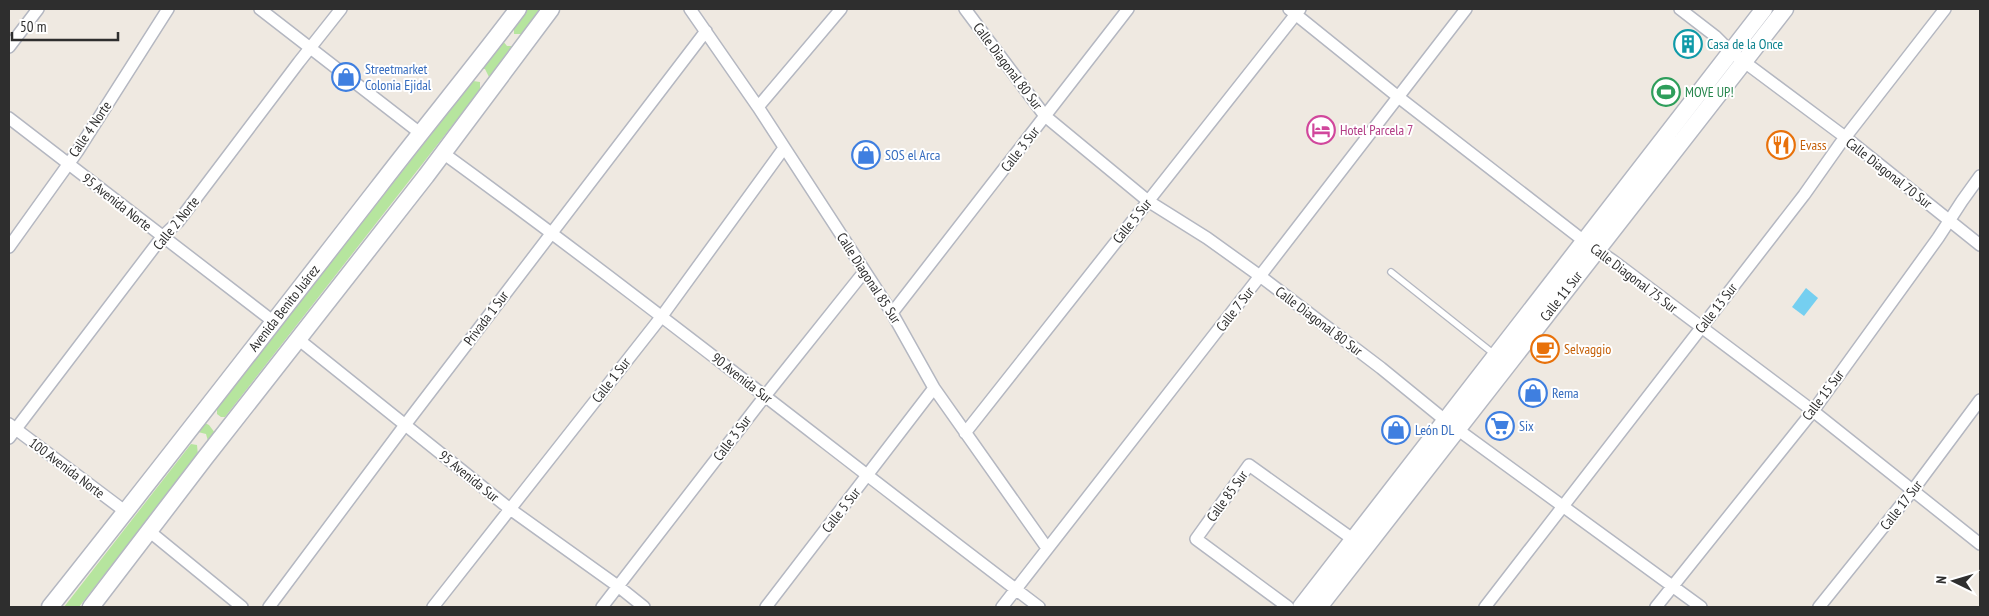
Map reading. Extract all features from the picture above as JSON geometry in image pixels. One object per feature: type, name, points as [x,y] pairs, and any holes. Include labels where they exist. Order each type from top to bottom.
[{"type":"main road","points":[[90,607],[443,153],[551,9]]},
{"type":"main road","name":"Calle 11 Sur","points":[[1737,56],[1764,9]]},
{"type":"main road","name":"Calle 11 Sur","points":[[1319,607],[1452,424],[1737,56],[1784,9]]},
{"type":"main road","points":[[513,15],[509,37],[512,40],[526,41]]},
{"type":"main road","name":"Avenida Benito Juárez","points":[[50,607],[186,436],[420,133],[466,78],[513,15]]},
{"type":"main road","points":[[466,78],[481,76],[485,79],[485,95]]},
{"type":"main road","name":"Calle 11 Sur","points":[[1301,607],[1354,540],[1452,424],[1496,355],[1591,246]]},
{"type":"main road","points":[[209,405],[212,421],[216,425],[230,425]]},
{"type":"main road","points":[[186,436],[200,438],[203,442],[205,458]]},
{"type":"street","points":[[9,47],[38,9]]},
{"type":"street","name":"Calle 4 Norte","points":[[9,247],[77,152],[168,9]]},
{"type":"street","points":[[260,9],[420,133]]},
{"type":"street","name":"Calle 2 Norte","points":[[11,430],[162,237],[178,222],[341,9]]},
{"type":"street","name":"Calle Diagonal 85 Sur","points":[[690,9],[758,107],[892,313],[934,388],[1047,548]]},
{"type":"street","points":[[758,107],[841,9]]},
{"type":"street","name":"Calle Diagonal 80 Sur","points":[[965,9],[1045,116],[1148,201],[1207,238],[1260,276],[1452,424],[1701,607]]},
{"type":"street","name":"Calle 3 Sur","points":[[892,313],[1128,9]]},
{"type":"street","name":"Calle 7 Sur","points":[[1002,607],[1466,9]]},
{"type":"street","name":"Calle Diagonal 70 Sur","points":[[1680,9],[1737,56],[1845,137],[1980,245]]},
{"type":"street","name":"Calle 13 Sur","points":[[1485,607],[1804,195],[1845,137],[1945,9]]},
{"type":"street","name":"Calle Diagonal 75 Sur","points":[[1295,11],[1397,96],[1591,246],[1813,411],[1980,544]]},
{"type":"street","name":"Calle 5 Sur","points":[[965,433],[1295,11]]},
{"type":"street","name":"Privada 1 Sur","points":[[269,607],[405,425],[706,31]]},
{"type":"street","name":"95 Avenida Norte","points":[[9,118],[274,322]]},
{"type":"street","name":"Calle 1 Sur","points":[[433,607],[662,316],[784,148]]},
{"type":"street","name":"90 Avenida Sur","points":[[443,153],[552,232],[867,477],[1039,607]]},
{"type":"street","name":"Calle 15 Sur","points":[[1656,607],[1813,411],[1980,176]]},
{"type":"street","name":"Calle 3 Sur","points":[[602,607],[765,396],[864,272]]},
{"type":"street","name":"95 Avenida Sur","points":[[298,339],[510,509],[644,607]]},
{"type":"street","name":"Calle 5 Sur","points":[[766,607],[934,388]]},
{"type":"street","name":"Calle 17 Sur","points":[[1819,607],[1912,490],[1980,400]]},
{"type":"street","name":"100 Avenida Norte","points":[[11,430],[126,512]]},
{"type":"street","name":"Calle 85 Sur","points":[[1288,607],[1196,539],[1250,465],[1354,540]]},
{"type":"street","points":[[149,531],[242,607]]},
{"type":"lane","points":[[1391,272],[1496,355]]},
{"type":"green space","points":[[528,9],[541,9],[521,34],[514,34],[514,28]]},
{"type":"green space","points":[[502,40],[507,46],[512,46],[489,77],[485,69],[481,69]]},
{"type":"green space","points":[[473,81],[480,82],[480,90],[225,417],[217,414],[217,408]]},
{"type":"green space","points":[[205,423],[215,433],[208,441],[206,434],[198,432]]},
{"type":"green space","points":[[191,444],[197,445],[198,455],[79,607],[64,607]]},
{"type":"water","points":[[1806,288],[1818,298],[1804,316],[1792,307]]},
{"type":"place","name":"Casa de la Once","points":[[1688,44]]},
{"type":"place","name":"Streetmarket Colonia Ejidal","points":[[346,77]]},
{"type":"place","name":"MOVE UP!","points":[[1666,92]]},
{"type":"place","name":"Hotel Parcela 7","points":[[1321,130]]},
{"type":"place","name":"Evass","points":[[1781,145]]},
{"type":"place","name":"SOS el Arca","points":[[866,155]]},
{"type":"place","name":"Selvaggio","points":[[1545,349]]},
{"type":"place","name":"Rema","points":[[1533,393]]},
{"type":"place","name":"Six","points":[[1500,426]]},
{"type":"place","name":"León DL","points":[[1396,430]]}]
